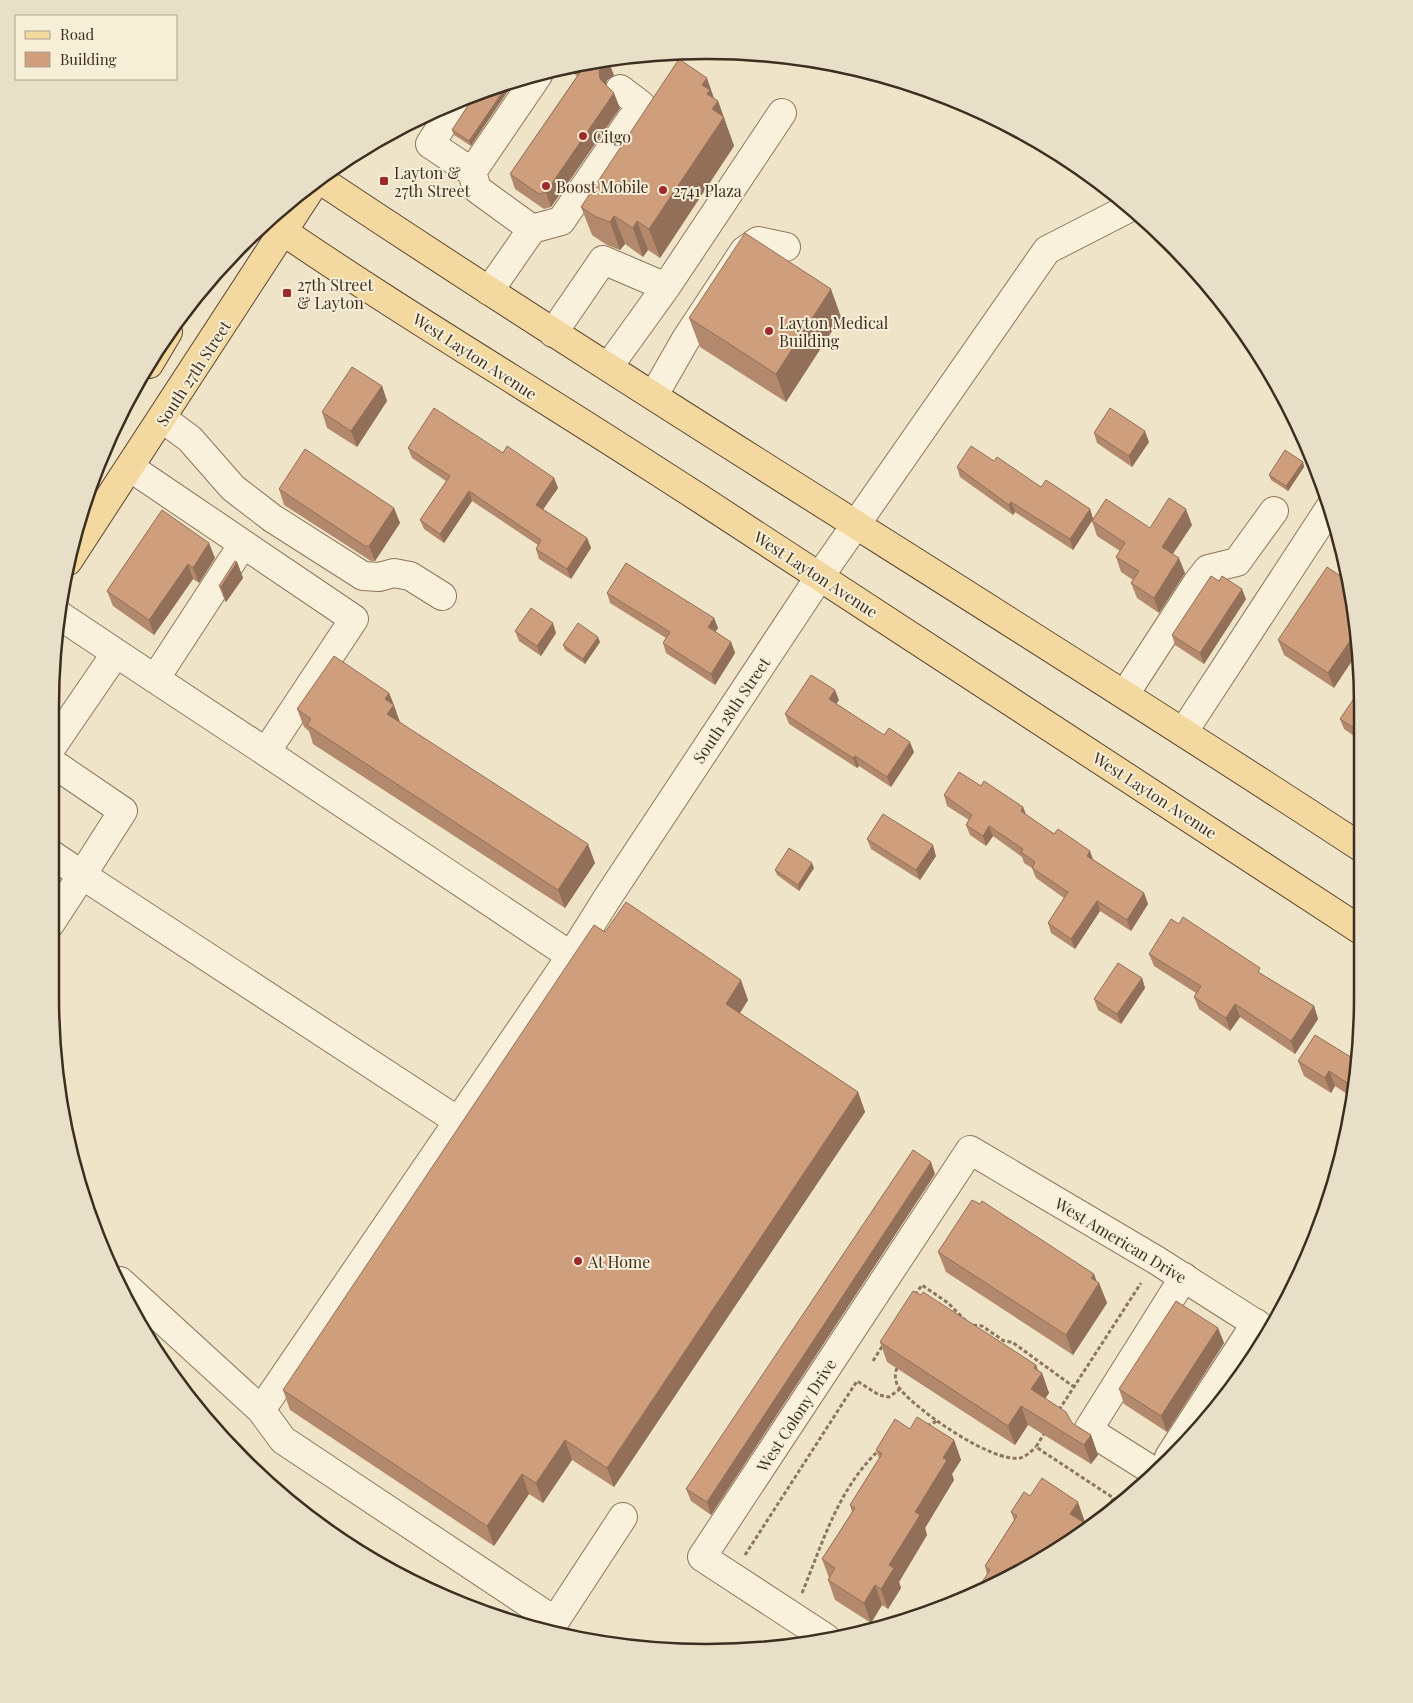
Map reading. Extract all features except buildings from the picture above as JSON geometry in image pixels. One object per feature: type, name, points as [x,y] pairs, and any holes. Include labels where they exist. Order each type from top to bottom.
[{"type":"main road","points":[[326,183],[552,333],[609,366],[856,525],[1354,837]]},
{"type":"main road","name":"South 27th Street","points":[[80,543],[162,419],[279,220]]},
{"type":"main road","name":"West Layton Avenue","points":[[279,220],[1354,926]]},
{"type":"street","points":[[472,172],[533,83]]},
{"type":"street","points":[[489,291],[532,228],[561,221],[641,105],[620,89]]},
{"type":"street","points":[[451,112],[430,144],[472,172],[477,189],[532,228]]},
{"type":"street","points":[[609,366],[666,287],[782,114]]},
{"type":"street","name":"South 28th Street","points":[[261,1410],[571,956],[608,896],[820,576],[1047,250],[1124,211]]},
{"type":"street","points":[[654,395],[686,339],[744,251],[758,241],[786,247]]},
{"type":"street","points":[[552,333],[603,260],[666,287]]},
{"type":"street","points":[[162,419],[190,439],[233,488],[297,534],[363,576],[379,577],[394,573],[410,576],[442,596]]},
{"type":"street","points":[[131,468],[354,620],[266,752]]},
{"type":"street","points":[[1125,694],[1208,569],[1237,562],[1274,511]]},
{"type":"street","points":[[1184,731],[1325,515]]},
{"type":"street","points":[[155,679],[243,544]]},
{"type":"street","points":[[65,619],[571,956]]},
{"type":"street","points":[[59,736],[116,653]]},
{"type":"street","points":[[59,767],[123,811],[59,910]]},
{"type":"street","points":[[59,859],[458,1121]]},
{"type":"street","name":"West American Drive","points":[[970,1150],[1184,1277],[1262,1328]]},
{"type":"street","name":"West Colony Drive","points":[[820,1634],[702,1557],[970,1150]]},
{"type":"street","points":[[1150,1469],[1088,1430],[1184,1277]]},
{"type":"street","points":[[130,1290],[261,1410],[283,1440],[555,1620],[622,1517]]},
{"type":"street","points":[[1187,1431],[1258,1335]]},
{"type":"path","points":[[912,1300],[922,1285],[948,1303],[970,1325],[982,1326],[1004,1342],[1012,1342],[1074,1387]]},
{"type":"path","points":[[873,1361],[888,1338]]},
{"type":"path","points":[[896,1368],[895,1378],[900,1390],[937,1421],[972,1442],[1005,1456],[1019,1458],[1027,1455],[1036,1447]]},
{"type":"path","points":[[731,1576],[857,1381],[879,1395],[889,1397],[900,1390]]},
{"type":"path","points":[[924,1427],[937,1421]]},
{"type":"path","points":[[791,1615],[840,1502],[858,1474],[884,1446]]},
{"type":"path","points":[[1112,1502],[1114,1498]]},
{"type":"place","name":"Citgo","points":[[583,136]]},
{"type":"place","name":"Layton & 27th Street","points":[[384,181]]},
{"type":"place","name":"Boost Mobile","points":[[546,186]]},
{"type":"place","name":"2741 Plaza","points":[[663,190]]},
{"type":"place","name":"27th Street & Layton","points":[[287,293]]},
{"type":"place","name":"Layton Medical Building","points":[[769,331]]},
{"type":"place","name":"At Home","points":[[578,1261]]}]
